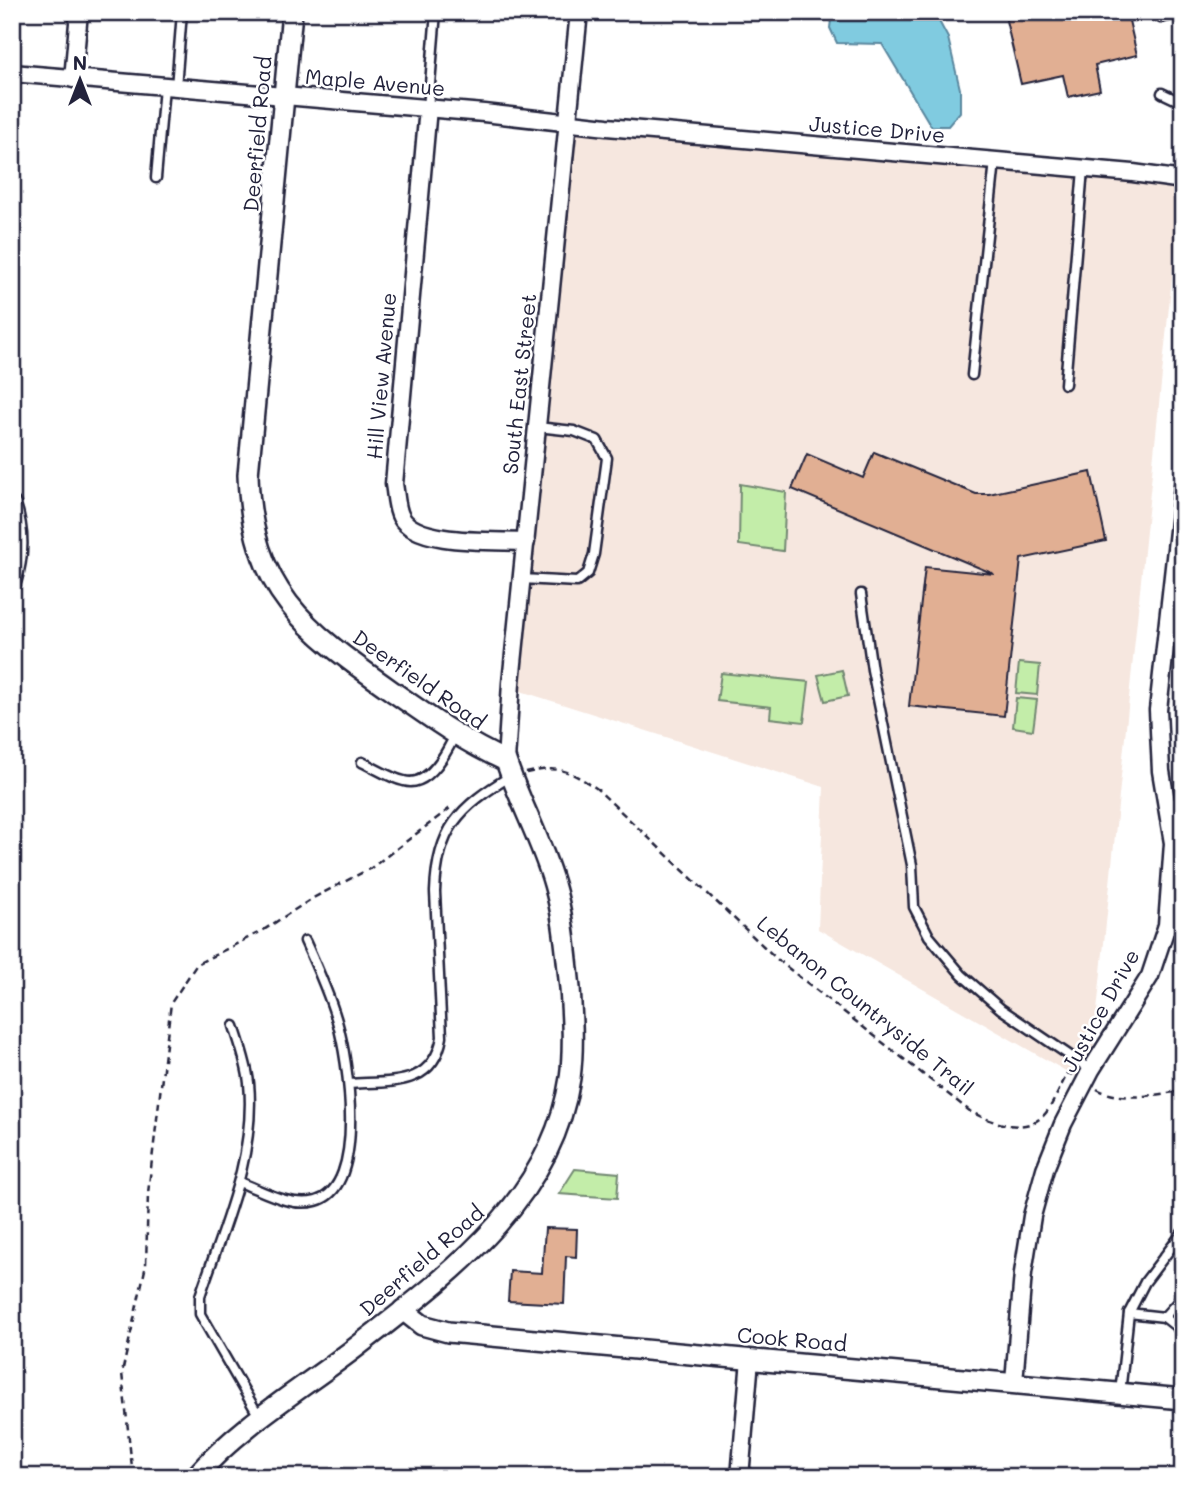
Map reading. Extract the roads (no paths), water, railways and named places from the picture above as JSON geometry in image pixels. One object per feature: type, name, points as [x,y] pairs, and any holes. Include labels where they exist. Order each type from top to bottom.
[{"type":"street","points":[[73,79],[79,12]]},
{"type":"street","name":"Deerfield Road","points":[[195,1477],[216,1455],[260,1419],[403,1310],[482,1243],[520,1198],[550,1146],[569,1080],[572,1021],[561,913],[545,856],[508,769],[349,661],[304,624],[275,586],[256,542],[250,513],[248,475],[292,12]]},
{"type":"street","name":"South East Street","points":[[508,769],[522,579],[579,12]]},
{"type":"street","name":"Maple Avenue","points":[[12,73],[568,122]]},
{"type":"street","name":"Hill View Avenue","points":[[428,108],[394,485],[401,517],[412,528],[435,537],[526,542]]},
{"type":"street","name":"Justice Drive","points":[[568,122],[1183,180]]},
{"type":"street","name":"Justice Drive","points":[[1014,1382],[1023,1273],[1032,1216],[1045,1169],[1088,1076],[1150,976],[1167,925],[1176,802],[1161,771],[1158,710],[1183,486]]},
{"type":"street","points":[[12,505],[20,545],[12,583]]},
{"type":"street","name":"Cook Road","points":[[403,1310],[422,1325],[447,1332],[1183,1399]]},
{"type":"street","points":[[740,1477],[750,1359]]},
{"type":"lane","points":[[156,178],[182,12]]},
{"type":"lane","points":[[428,108],[436,12]]},
{"type":"lane","points":[[1161,18],[1183,12]]},
{"type":"lane","points":[[1161,93],[1183,103]]},
{"type":"lane","points":[[972,375],[995,161]]},
{"type":"lane","points":[[1065,384],[1083,169]]},
{"type":"lane","points":[[522,579],[577,582],[588,573],[594,554],[607,458],[597,440],[574,431],[537,427]]},
{"type":"lane","points":[[861,594],[873,670],[912,865],[914,907],[929,936],[962,975],[1001,1009],[1088,1076]]},
{"type":"lane","points":[[362,762],[406,783],[423,778],[444,756],[455,735]]},
{"type":"lane","points":[[349,1084],[406,1080],[423,1074],[436,1058],[442,1037],[436,873],[448,831],[457,815],[508,769]]},
{"type":"lane","points":[[239,1182],[300,1203],[318,1201],[331,1194],[342,1178],[350,1126],[349,1084],[337,1022],[305,941]]},
{"type":"lane","points":[[234,1026],[249,1081],[247,1138],[239,1182],[200,1296],[200,1314],[260,1419]]},
{"type":"lane","points":[[1120,1393],[1129,1313],[1145,1282],[1183,1232]]},
{"type":"lane","points":[[1164,1317],[1183,1296]]},
{"type":"lane","points":[[1129,1313],[1164,1317],[1183,1332]]},
{"type":"water","points":[[832,12],[934,12],[948,38],[960,89],[960,112],[948,126],[931,126],[882,44],[837,43],[830,28]]}]
